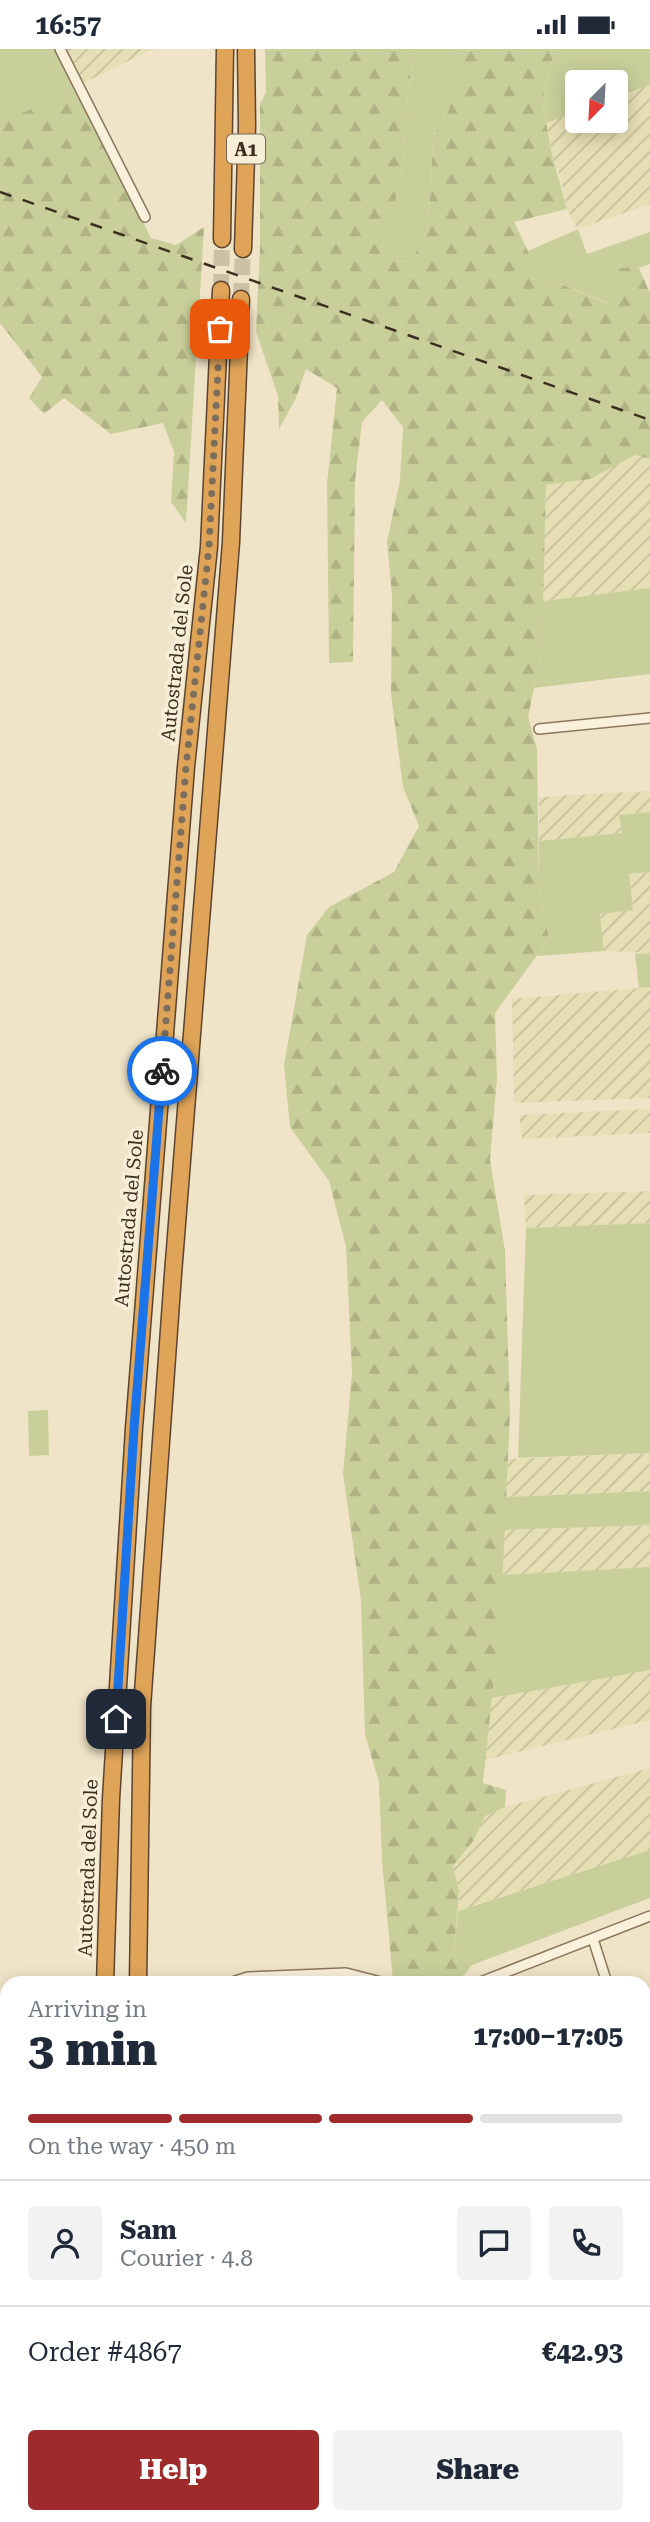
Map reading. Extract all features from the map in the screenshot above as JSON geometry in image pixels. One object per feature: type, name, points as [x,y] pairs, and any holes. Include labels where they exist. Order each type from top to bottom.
[{"type":"highway","name":"A1","points":[[222,239],[225,49]]},
{"type":"highway","name":"A1","points":[[243,249],[246,49]]},
{"type":"highway","name":"Autostrada del Sole","points":[[104,1976],[111,1799],[134,1428],[186,767],[209,547],[221,290]]},
{"type":"highway","points":[[138,1976],[142,1707],[231,542],[241,299]]},
{"type":"street","points":[[60,49],[145,217]]},
{"type":"street","points":[[539,729],[650,718]]},
{"type":"street","points":[[496,1976],[650,1916]]},
{"type":"street","points":[[593,1939],[605,1976]]},
{"type":"street","points":[[272,1976],[346,1973],[358,1976]]},
{"type":"shaded area","points":[[66,49],[153,49],[83,83]]},
{"type":"shaded area","points":[[650,85],[650,204],[578,229],[567,209],[546,123],[565,116],[565,133],[628,133],[628,93]]},
{"type":"shaded area","points":[[635,455],[650,459],[650,588],[543,601],[546,485],[590,479]]},
{"type":"shaded area","points":[[650,791],[650,812],[619,815],[622,833],[539,841],[539,797]]},
{"type":"shaded area","points":[[650,872],[650,953],[604,951],[600,914],[633,910],[629,874]]},
{"type":"shaded area","points":[[650,987],[650,1098],[514,1103],[512,999]]},
{"type":"shaded area","points":[[650,1109],[650,1133],[522,1139],[519,1115]]},
{"type":"shaded area","points":[[650,1191],[650,1223],[526,1228],[524,1195]]},
{"type":"shaded area","points":[[650,1453],[650,1491],[506,1497],[508,1459]]},
{"type":"shaded area","points":[[650,1525],[650,1567],[502,1575],[504,1530]]},
{"type":"shaded area","points":[[650,1670],[650,1720],[485,1760],[492,1698]]},
{"type":"shaded area","points":[[650,1768],[650,1850],[458,1911],[459,1891],[453,1866],[474,1840],[485,1815],[505,1807]]},
{"type":"green space","points":[[0,49],[54,49],[77,89],[6,121],[0,113]]},
{"type":"green space","points":[[265,49],[414,49],[403,162],[385,251],[393,260],[411,262],[427,230],[433,136],[449,110],[464,49],[555,49],[542,102],[567,209],[514,222],[540,276],[610,304],[614,269],[638,266],[650,293],[650,459],[635,455],[590,479],[546,485],[542,650],[528,717],[537,749],[539,888],[549,939],[495,1013],[497,1078],[490,1160],[505,1251],[510,1413],[501,1610],[483,1783],[506,1790],[505,1807],[485,1816],[474,1840],[453,1866],[459,1891],[454,1954],[472,1965],[463,1976],[393,1976],[382,1860],[379,1782],[365,1735],[361,1600],[343,1474],[352,1373],[346,1247],[329,1181],[290,1127],[284,1065],[307,935],[329,907],[394,872],[419,826],[403,787],[391,694],[392,595],[387,542],[400,480],[403,427],[382,400],[362,422],[355,481],[353,662],[329,663],[327,484],[337,388],[306,369],[296,398],[279,429],[278,396],[256,332],[260,247],[260,104],[266,92]]},
{"type":"green space","points":[[414,49],[464,49],[449,110],[433,136],[427,230],[412,262],[393,260],[384,251],[403,162]]},
{"type":"green space","points":[[555,49],[650,49],[650,85],[628,93],[628,70],[565,70],[565,116],[546,123],[542,102]]},
{"type":"green space","points":[[77,89],[151,238],[176,245],[204,227],[186,523],[171,502],[174,452],[163,423],[111,434],[64,398],[44,414],[29,398],[42,377],[0,323],[0,113],[6,120]]},
{"type":"green space","points":[[578,229],[587,254],[650,232],[650,264],[639,268],[638,266],[611,304],[540,276],[528,251]]},
{"type":"green space","points":[[650,588],[650,674],[534,688],[542,650],[543,601]]},
{"type":"green space","points":[[650,812],[650,872],[629,874],[633,910],[600,914],[604,951],[537,956],[549,939],[539,888],[539,841],[622,833],[619,815]]},
{"type":"green space","points":[[650,953],[650,987],[639,988],[635,954]]},
{"type":"green space","points":[[650,1223],[650,1453],[518,1458],[526,1228]]},
{"type":"green space","points":[[48,1410],[49,1455],[29,1456],[28,1411]]},
{"type":"green space","points":[[650,1491],[650,1525],[504,1530],[506,1497]]},
{"type":"green space","points":[[650,1567],[650,1670],[492,1698],[502,1575]]},
{"type":"green space","points":[[650,1850],[650,1898],[472,1965],[454,1954],[458,1911]]},
{"type":"tunnel","points":[[221,290],[222,239]]},
{"type":"tunnel","points":[[241,299],[243,249]]},
{"type":"railway","points":[[0,192],[650,420]]},
{"type":"way so far","points":[[162,1071],[186,767],[209,547],[220,329]]},
{"type":"route","points":[[116,1719],[134,1428],[162,1071]]}]
